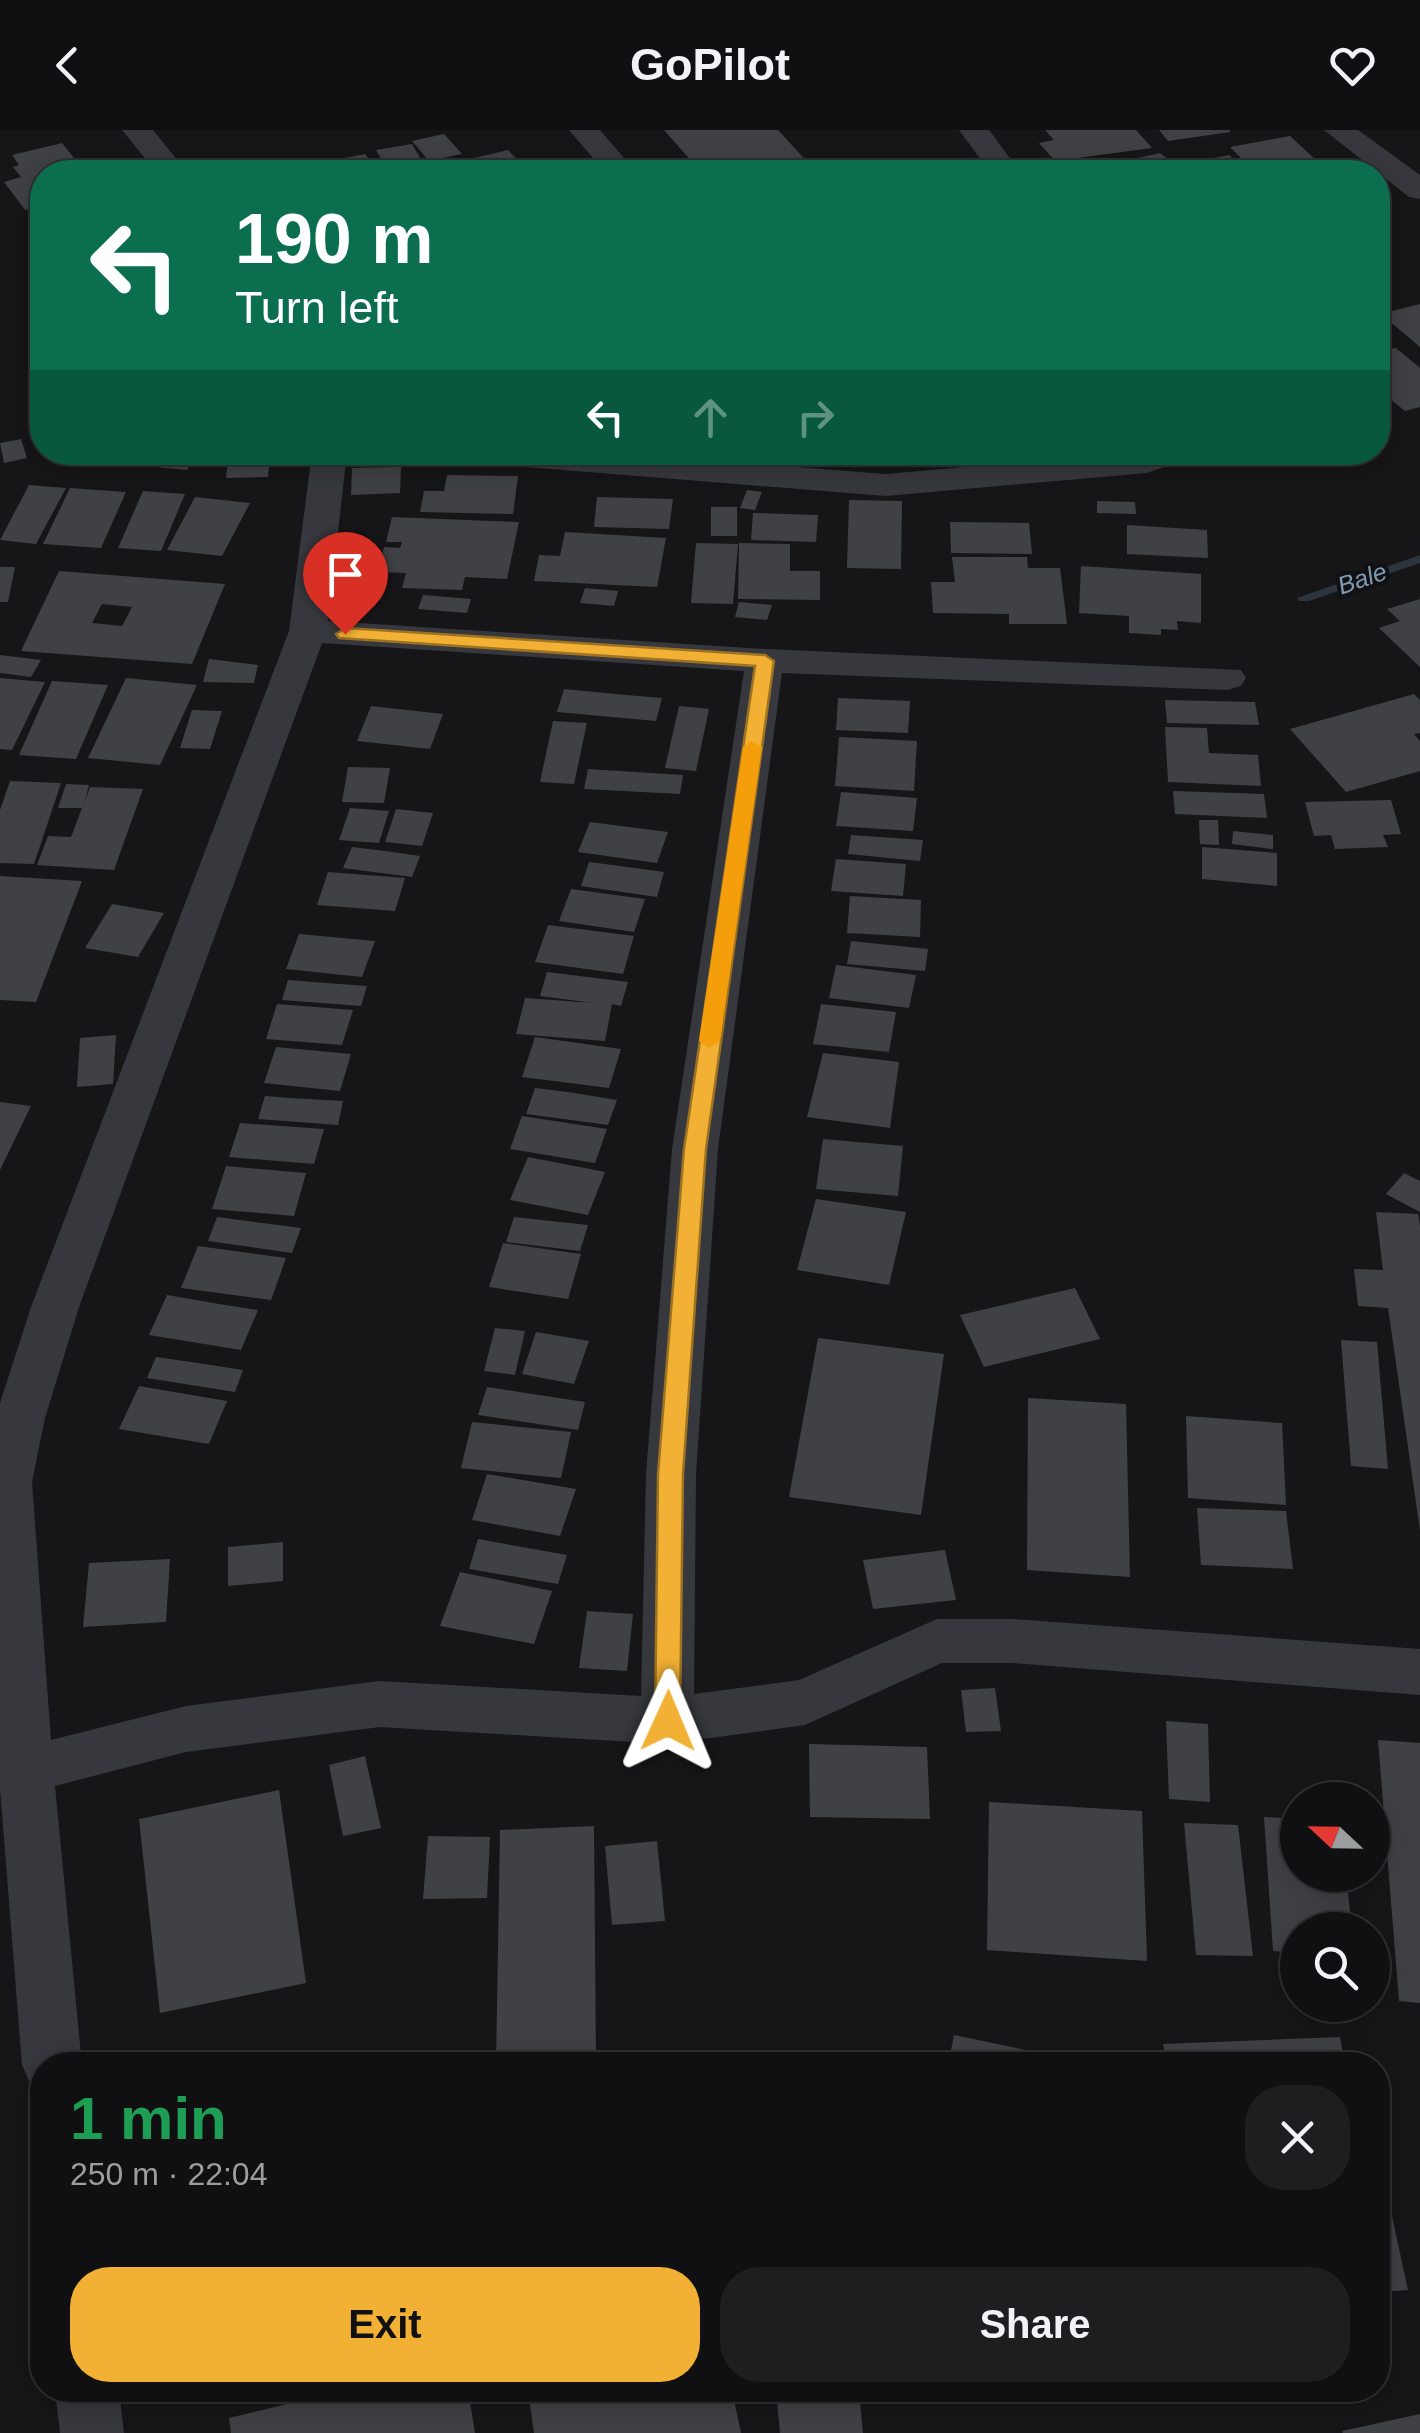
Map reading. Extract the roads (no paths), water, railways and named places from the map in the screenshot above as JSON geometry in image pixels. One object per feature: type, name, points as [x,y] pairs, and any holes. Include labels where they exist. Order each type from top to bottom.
[{"type":"street","points":[[137,130],[162,160]]},
{"type":"street","points":[[584,130],[610,160]]},
{"type":"street","points":[[974,130],[996,160]]},
{"type":"street","points":[[1339,130],[1380,160]]},
{"type":"street","points":[[1390,168],[1420,190]]},
{"type":"street","points":[[51,2052],[26,1770],[7,1482],[20,1418],[55,1308],[308,631],[328,465]]},
{"type":"street","points":[[630,465],[886,485],[1113,465]]},
{"type":"street","points":[[308,631],[765,661],[1226,678]]},
{"type":"street","points":[[668,1721],[670,1474],[695,1149],[765,661]]},
{"type":"street","points":[[26,1770],[186,1729],[380,1704],[668,1721],[805,1702],[937,1641],[1012,1641],[1420,1672]]},
{"type":"street","points":[[88,2402],[92,2433]]},
{"type":"waterway","name":"Bale","points":[[1304,598],[1420,559]]}]
